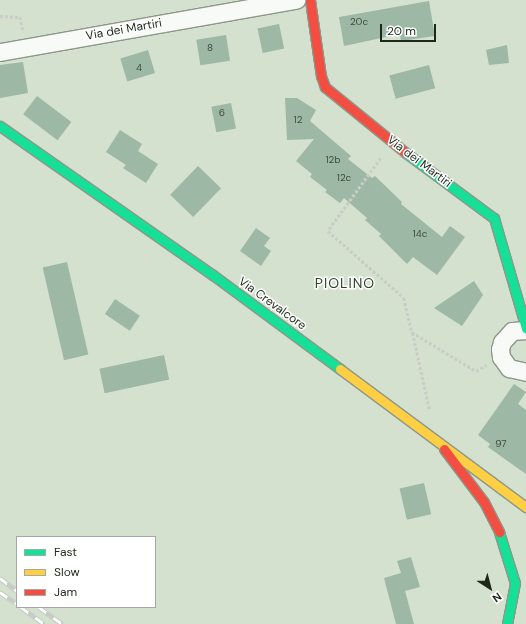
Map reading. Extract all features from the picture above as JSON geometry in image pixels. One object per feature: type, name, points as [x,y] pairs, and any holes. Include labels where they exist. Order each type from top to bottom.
[{"type":"street","name":"Via dei Martiri","points":[[0,52],[26,46],[296,0]]},
{"type":"street","name":"Via dei Martiri","points":[[310,0],[321,76],[325,87],[392,142],[494,218],[526,329],[512,331],[506,336],[502,342],[501,357]]},
{"type":"street","name":"Via Crevalcore","points":[[0,126],[213,276],[435,437],[526,506]]},
{"type":"street","points":[[501,357],[509,368],[526,372]]},
{"type":"street","points":[[435,437],[484,502],[503,540],[514,583]]},
{"type":"street","points":[[507,624],[514,583],[521,569]]},
{"type":"path","points":[[0,16],[20,17],[26,46]]},
{"type":"path","points":[[392,142],[328,231],[404,298],[435,437]]},
{"type":"path","points":[[412,332],[476,371],[501,357]]},
{"type":"building","points":[[429,1],[435,36],[401,41],[400,34],[344,46],[339,17]]},
{"type":"building","points":[[279,24],[284,48],[263,53],[257,29]]},
{"type":"building","points":[[226,35],[230,61],[200,65],[196,40]]},
{"type":"building","points":[[507,45],[509,63],[489,65],[486,50]]},
{"type":"building","points":[[148,50],[155,73],[127,81],[120,58]]},
{"type":"building","points":[[23,62],[28,93],[0,98],[0,65]]},
{"type":"building","points":[[429,65],[435,88],[396,99],[389,76]]},
{"type":"building","points":[[37,96],[71,122],[57,140],[23,114]]},
{"type":"building","points":[[285,98],[297,98],[316,110],[310,121],[351,156],[348,159],[372,178],[375,176],[402,202],[401,204],[442,237],[450,226],[465,237],[437,275],[413,257],[407,264],[379,236],[381,234],[365,220],[367,218],[344,198],[340,203],[325,192],[327,190],[310,177],[312,174],[296,161],[314,139],[287,140]]},
{"type":"building","points":[[231,103],[236,129],[216,132],[211,107]]},
{"type":"building","points":[[120,130],[142,144],[138,151],[158,164],[146,183],[123,168],[126,165],[106,152]]},
{"type":"building","points":[[198,166],[221,188],[193,217],[170,195]]},
{"type":"building","points":[[256,228],[270,238],[264,246],[271,251],[261,266],[240,251]]},
{"type":"building","points":[[67,262],[88,355],[64,360],[43,268]]},
{"type":"building","points":[[474,281],[483,295],[462,326],[434,308]]},
{"type":"building","points":[[115,299],[140,316],[130,331],[105,314]]},
{"type":"building","points":[[164,355],[169,379],[105,393],[99,369]]},
{"type":"building","points":[[514,384],[526,392],[518,404],[526,410],[526,474],[488,447],[490,444],[478,435]]},
{"type":"building","points":[[424,483],[431,514],[407,520],[400,489]]},
{"type":"building","points":[[411,557],[420,587],[405,591],[414,624],[396,624],[384,578],[401,573],[397,561]]},
{"type":"railway","points":[[0,578],[16,590]]},
{"type":"railway","points":[[0,592],[16,603]]},
{"type":"railway","points":[[22,608],[44,624]]},
{"type":"railway","points":[[40,608],[62,624]]},
{"type":"traffic: fast","points":[[0,126],[213,275],[340,369]]},
{"type":"traffic: fast","points":[[406,153],[494,218],[526,328]]},
{"type":"traffic: fast","points":[[499,532],[515,583],[507,624]]},
{"type":"traffic: slow","points":[[340,369],[526,507]]},
{"type":"traffic: jam","points":[[310,0],[321,76],[325,87],[406,153]]},
{"type":"traffic: jam","points":[[444,449],[484,502],[499,532]]},
{"type":"district","name":"PIOLINO","points":[[345,283]]}]
